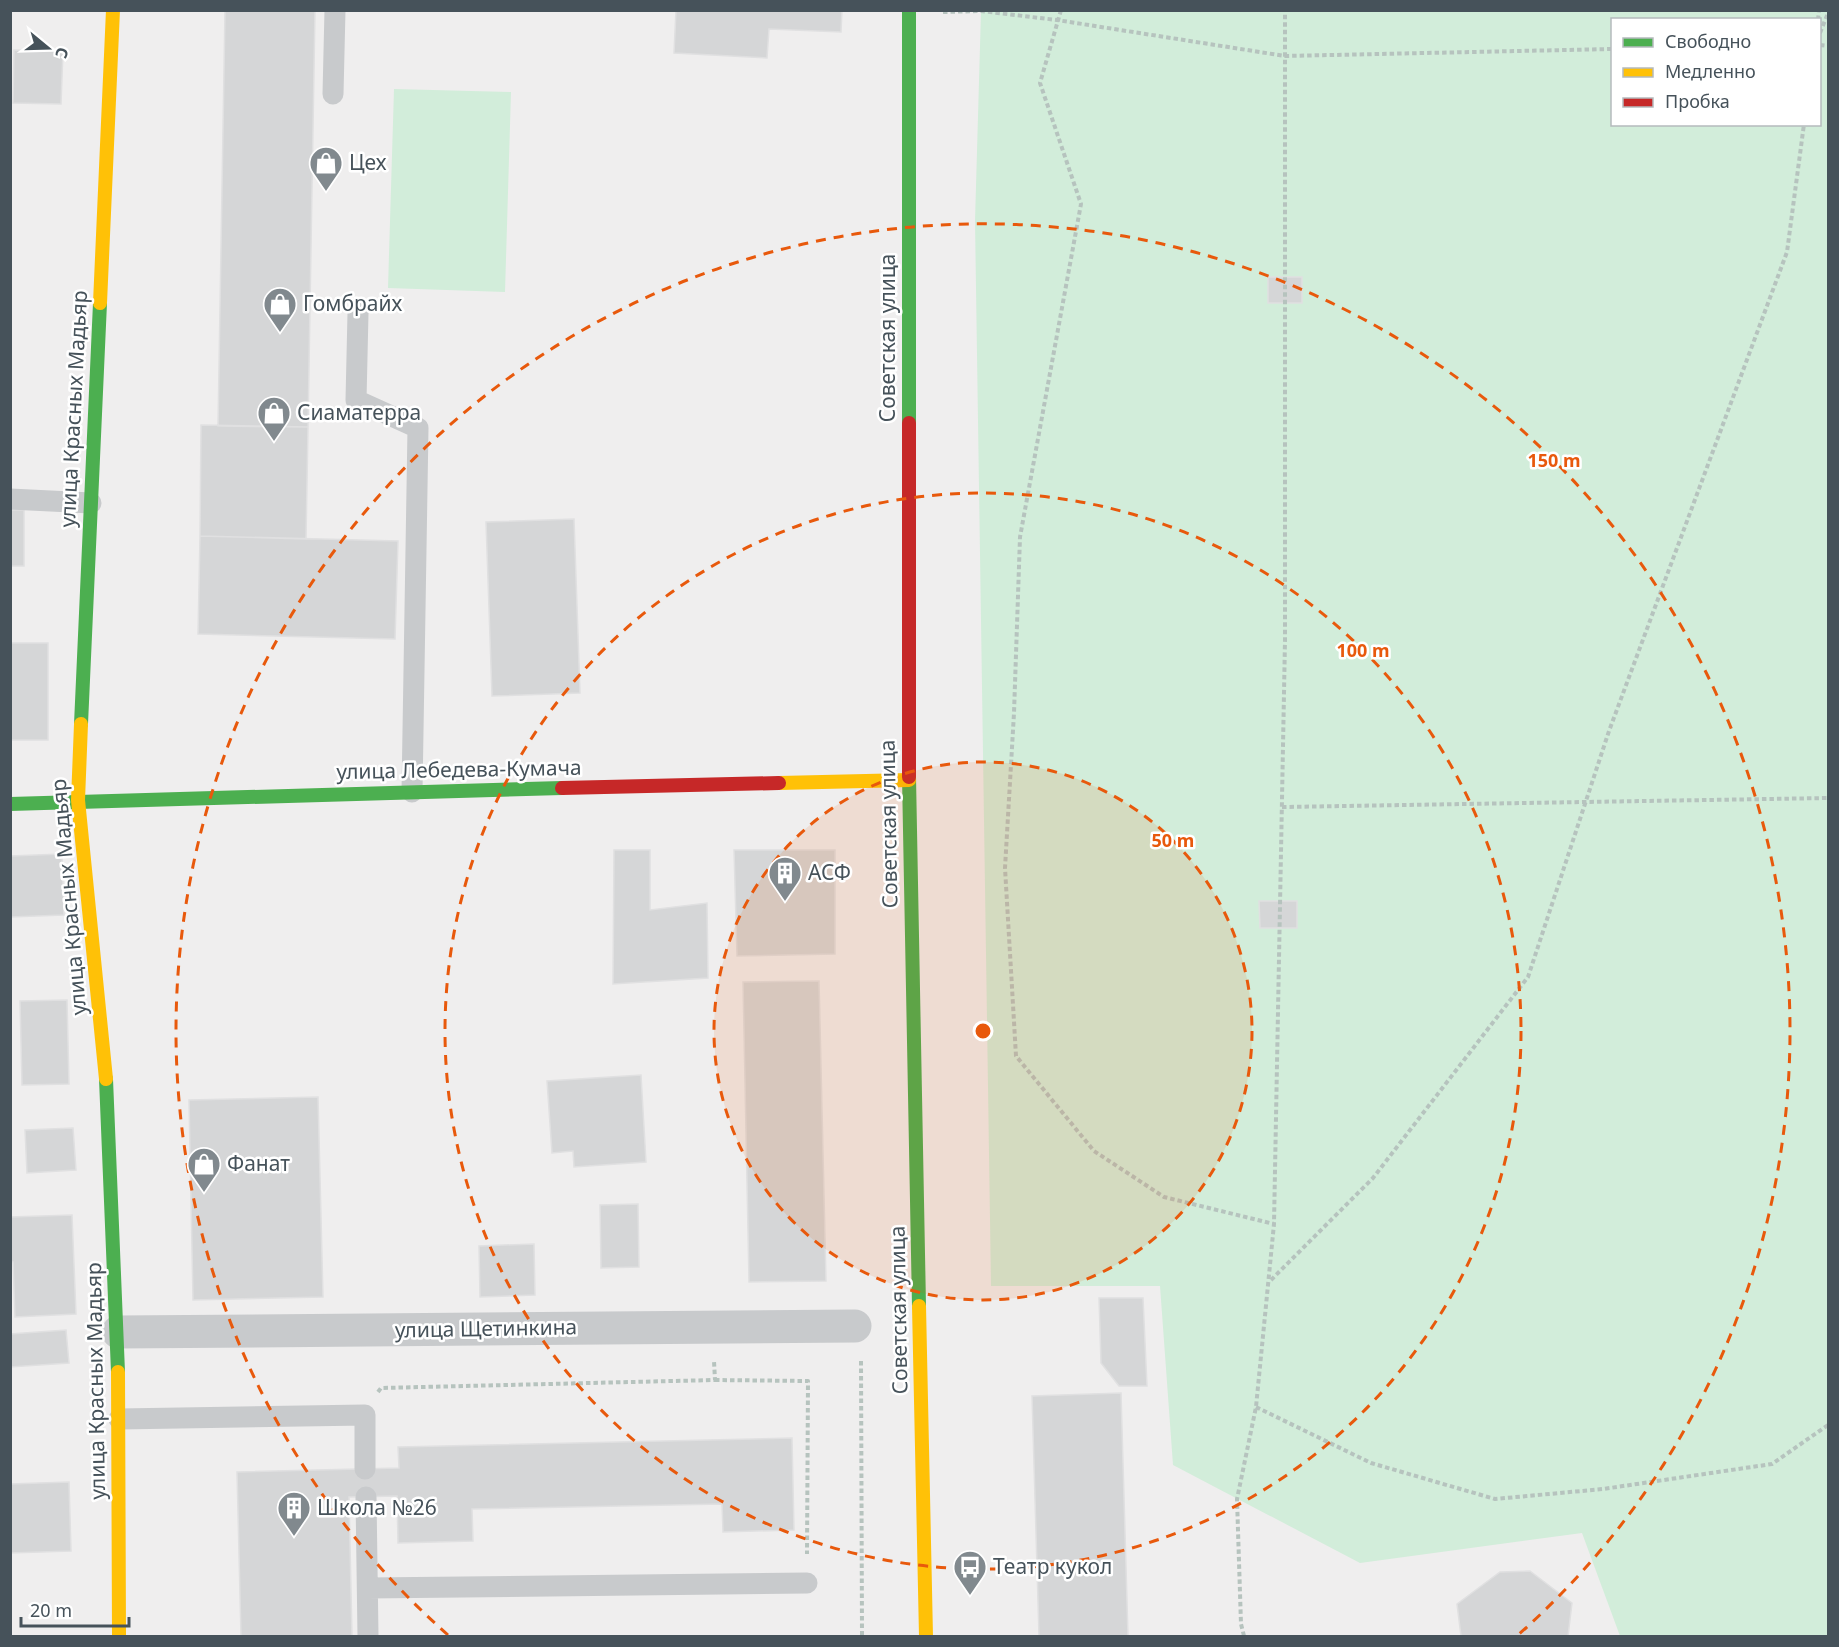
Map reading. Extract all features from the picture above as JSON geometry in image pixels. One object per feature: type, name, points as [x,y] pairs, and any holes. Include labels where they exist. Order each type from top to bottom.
[{"type":"street","name":"улица Красных Мадьяр","points":[[113,10],[78,800],[105,1065],[118,1332],[119,1636]]},
{"type":"street","name":"Советская улица","points":[[909,12],[909,780],[926,1636]]},
{"type":"street","name":"улица Лебедева-Кумача","points":[[10,804],[78,800],[909,780]]},
{"type":"street","name":"улица Щетинкина","points":[[118,1332],[858,1340]]},
{"type":"lane","points":[[333,94],[335,10]]},
{"type":"lane","points":[[358,313],[356,400],[418,428],[412,792]]},
{"type":"lane","points":[[10,499],[91,503]]},
{"type":"lane","points":[[119,1419],[365,1415],[365,1470]]},
{"type":"lane","points":[[366,1497],[368,1636]]},
{"type":"lane","points":[[368,1588],[807,1583]]},
{"type":"path","points":[[1061,10],[1040,82],[1081,204],[1020,537],[1014,712],[1005,868],[1016,1056],[1094,1150],[1164,1197],[1274,1224]]},
{"type":"path","points":[[1244,1636],[1241,1624],[1237,1500],[1256,1407],[1274,1224],[1285,640],[1285,10]]},
{"type":"path","points":[[909,12],[981,11],[1057,20],[1285,56],[1611,49]]},
{"type":"path","points":[[1821,30],[1828,13]]},
{"type":"path","points":[[1270,1280],[1373,1178],[1527,977],[1609,730],[1787,252],[1804,126]]},
{"type":"path","points":[[1282,807],[1828,798]]},
{"type":"path","points":[[858,1340],[862,1636]]},
{"type":"path","points":[[714,1353],[716,1380]]},
{"type":"path","points":[[365,1415],[381,1388],[716,1380],[808,1381],[807,1583]]},
{"type":"path","points":[[1256,1407],[1371,1463],[1495,1499],[1603,1490],[1773,1464],[1828,1425]]},
{"type":"green space","points":[[981,11],[1828,11],[1828,1636],[1620,1636],[1582,1533],[1360,1563],[1173,1465],[1160,1286],[991,1286],[975,221]]},
{"type":"green space","points":[[394,89],[511,92],[505,292],[388,288]]},
{"type":"building","points":[[225,10],[315,10],[308,427],[218,426]]},
{"type":"building","points":[[676,10],[842,10],[841,32],[769,29],[767,58],[674,53]]},
{"type":"building","points":[[14,50],[63,51],[61,104],[13,103]]},
{"type":"building","points":[[1268,277],[1302,277],[1302,303],[1268,303]]},
{"type":"building","points":[[201,425],[308,427],[306,539],[200,536]]},
{"type":"building","points":[[10,510],[24,510],[24,566],[10,566]]},
{"type":"building","points":[[574,519],[580,693],[492,696],[486,522]]},
{"type":"building","points":[[200,536],[398,541],[395,639],[198,634]]},
{"type":"building","points":[[10,643],[48,643],[48,740],[10,740]]},
{"type":"building","points":[[614,850],[650,850],[650,910],[707,903],[708,978],[613,984]]},
{"type":"building","name":"АСФ","points":[[734,850],[835,850],[835,954],[737,956]]},
{"type":"building","points":[[62,854],[64,915],[10,917],[10,856]]},
{"type":"building","points":[[1259,901],[1297,901],[1297,928],[1260,928]]},
{"type":"building","points":[[819,981],[826,1281],[749,1282],[743,982]]},
{"type":"building","points":[[67,1000],[69,1084],[22,1085],[20,1001]]},
{"type":"building","points":[[641,1075],[646,1162],[574,1167],[573,1151],[552,1153],[547,1081]]},
{"type":"building","points":[[318,1097],[323,1297],[193,1300],[189,1100]]},
{"type":"building","points":[[73,1128],[76,1170],[27,1173],[25,1130]]},
{"type":"building","points":[[638,1204],[639,1267],[601,1268],[600,1205]]},
{"type":"building","points":[[72,1215],[76,1314],[15,1317],[13,1262],[10,1262],[10,1217]]},
{"type":"building","points":[[534,1244],[535,1295],[480,1297],[479,1246]]},
{"type":"building","points":[[1099,1298],[1143,1298],[1147,1386],[1119,1386],[1101,1363]]},
{"type":"building","points":[[66,1330],[69,1363],[10,1367],[10,1334]]},
{"type":"building","points":[[1121,1393],[1128,1636],[1039,1636],[1032,1396]]},
{"type":"building","name":"Школа №26","points":[[792,1438],[794,1530],[723,1532],[722,1504],[472,1509],[473,1541],[398,1543],[397,1496],[349,1497],[352,1636],[241,1636],[237,1472],[399,1468],[398,1447]]},
{"type":"building","points":[[69,1482],[71,1551],[10,1553],[10,1484]]},
{"type":"building","points":[[1530,1571],[1572,1603],[1568,1636],[1461,1636],[1457,1604],[1500,1572]]},
{"type":"traffic: fast","points":[[909,10],[909,423]]},
{"type":"traffic: fast","points":[[81,724],[100,303]]},
{"type":"traffic: fast","points":[[909,777],[919,1306]]},
{"type":"traffic: fast","points":[[10,804],[562,788]]},
{"type":"traffic: fast","points":[[106,1079],[118,1372]]},
{"type":"traffic: slow","points":[[100,303],[113,10]]},
{"type":"traffic: slow","points":[[81,724],[78,800],[106,1079]]},
{"type":"traffic: slow","points":[[779,783],[909,780]]},
{"type":"traffic: slow","points":[[919,1306],[926,1636]]},
{"type":"traffic: slow","points":[[118,1372],[119,1636]]},
{"type":"traffic: jam","points":[[909,423],[909,777]]},
{"type":"traffic: jam","points":[[562,788],[779,783]]},
{"type":"place","name":"Цех","points":[[326,192]]},
{"type":"place","name":"Гомбрайх","points":[[280,333]]},
{"type":"place","name":"Сиаматерра","points":[[274,442]]},
{"type":"place","name":"АСФ","points":[[785,902]]},
{"type":"place","name":"Фанат","points":[[204,1193]]},
{"type":"place","name":"Школа №26","points":[[294,1537]]},
{"type":"place","name":"Театр кукол","points":[[970,1596]]}]
